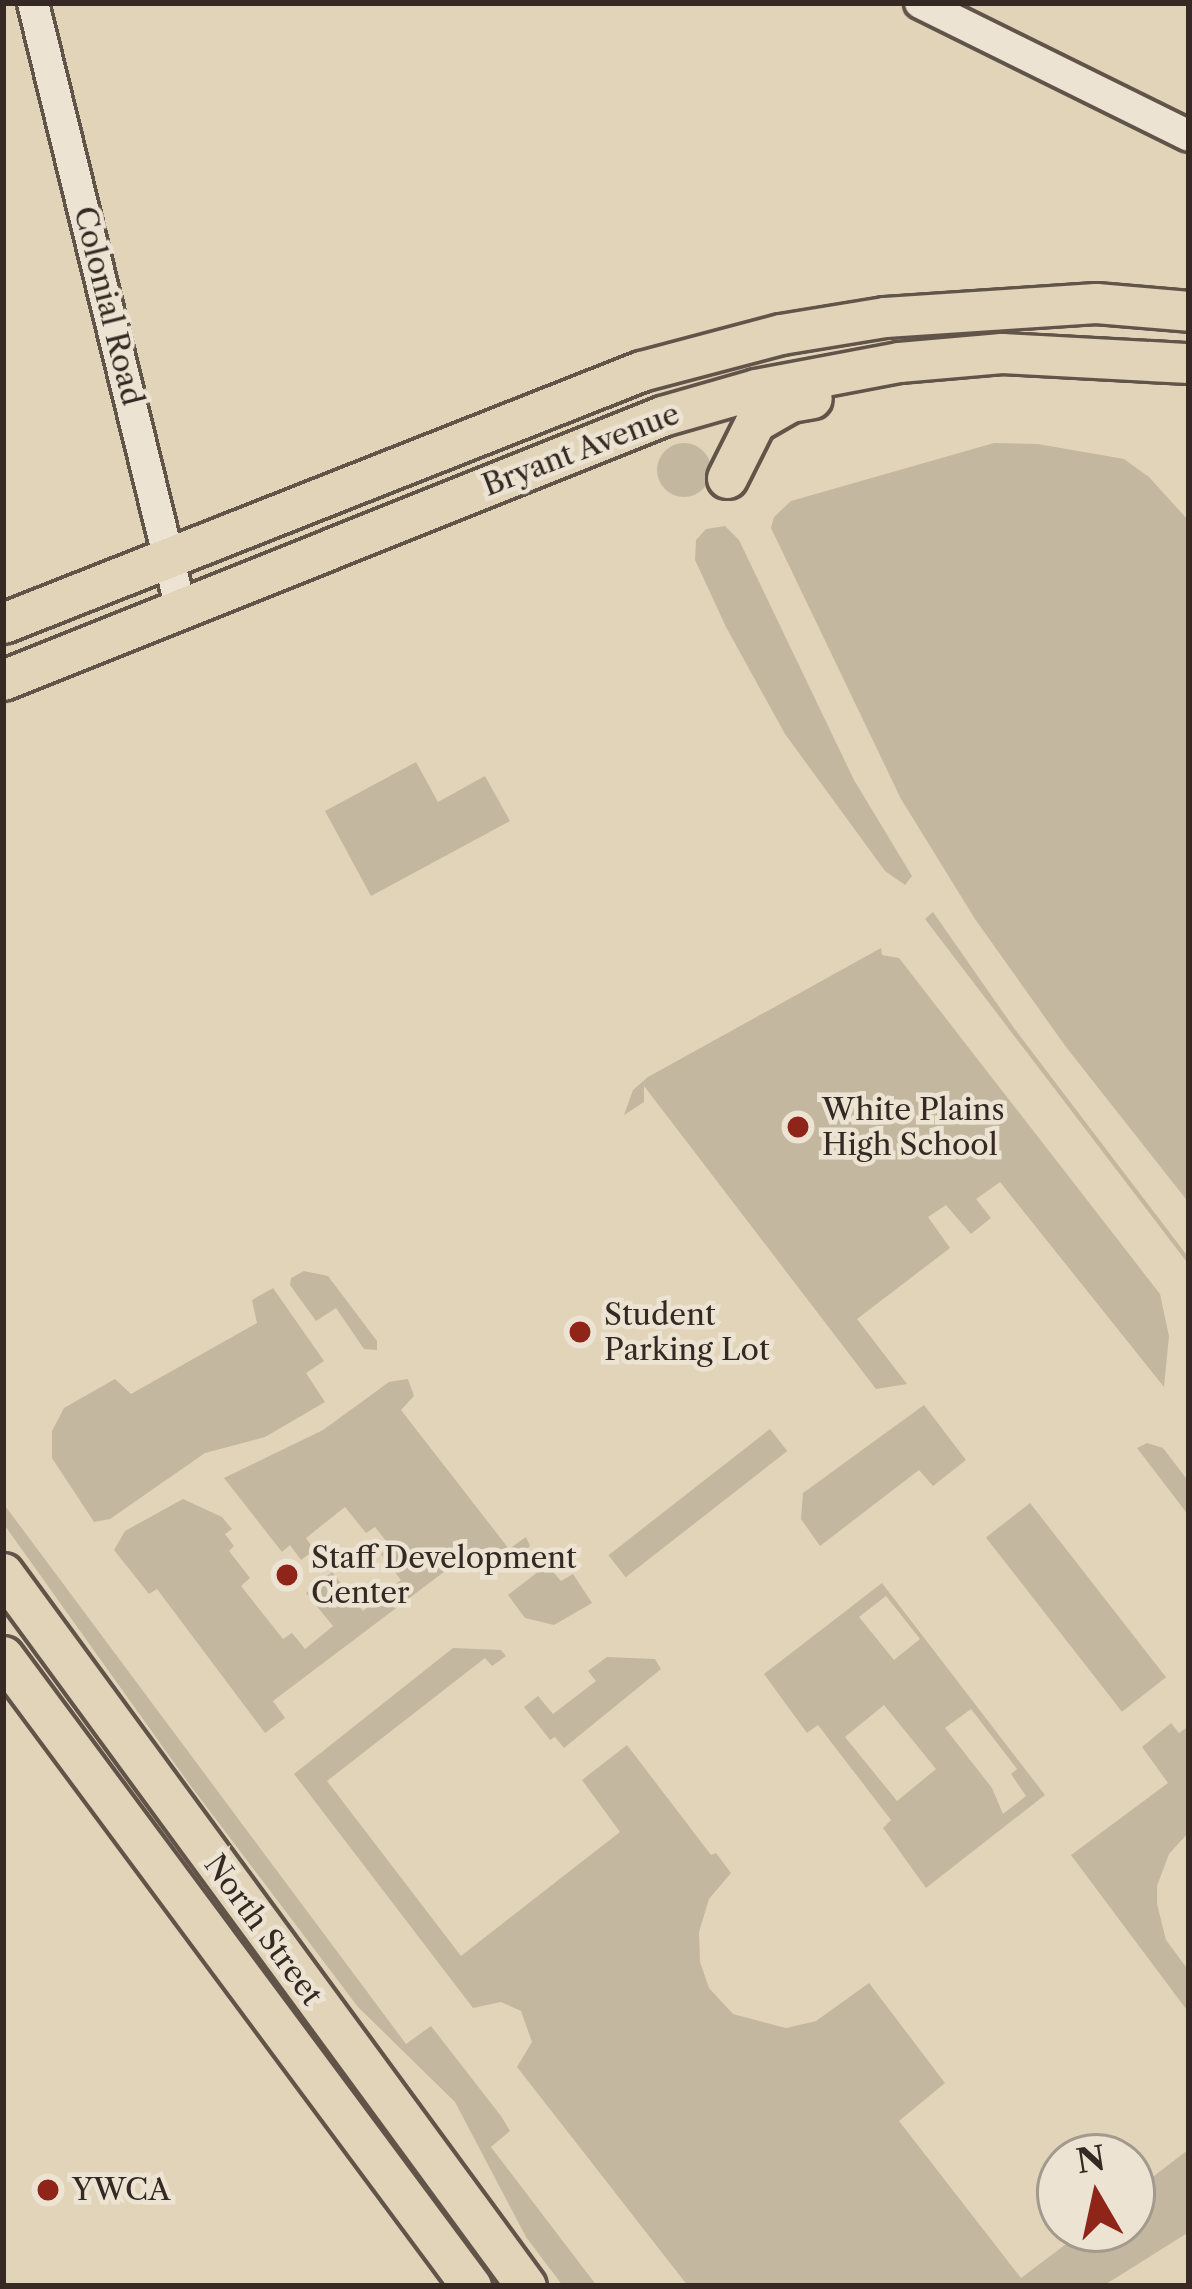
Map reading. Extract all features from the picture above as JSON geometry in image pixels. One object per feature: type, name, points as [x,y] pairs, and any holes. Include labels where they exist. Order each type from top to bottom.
[{"type":"main road","name":"Bryant Avenue","points":[[3,623],[641,371],[781,334],[885,317],[1030,306],[1096,303],[1189,311]]},
{"type":"main road","name":"Bryant Avenue","points":[[3,680],[662,416],[756,388],[898,362],[1002,353],[1189,363]]},
{"type":"main road","points":[[727,478],[754,422],[790,402],[935,380],[1112,378],[1189,363]]},
{"type":"main road","name":"North Street","points":[[3,1573],[526,2286]]},
{"type":"main road","name":"North Street","points":[[3,1656],[471,2286]]},
{"type":"street","name":"Colonial Road","points":[[33,3],[181,609]]},
{"type":"street","points":[[920,3],[1189,136]]},
{"type":"shaded area","points":[[684,443],[703,451],[711,470],[703,489],[684,497],[665,489],[657,470],[665,451]]},
{"type":"shaded area","points":[[994,443],[1038,444],[1124,459],[1149,477],[1189,521],[1189,1203],[1066,1047],[975,919],[901,799],[771,528],[774,517],[791,501]]},
{"type":"shaded area","points":[[725,526],[739,540],[854,780],[912,876],[905,885],[885,871],[785,734],[726,627],[695,560],[696,540],[706,529]]},
{"type":"shaded area","points":[[416,762],[438,802],[485,776],[510,821],[371,896],[325,811]]},
{"type":"shaded area","points":[[933,912],[1014,1028],[1189,1258],[1189,1265],[925,919]]},
{"type":"shaded area","points":[[881,948],[882,955],[899,958],[1160,1294],[1169,1336],[1164,1387],[1000,1182],[976,1199],[991,1218],[971,1234],[946,1205],[928,1217],[950,1248],[857,1319],[907,1384],[876,1389],[644,1086],[644,1102],[624,1115],[633,1090],[648,1077]]},
{"type":"shaded area","points":[[304,1271],[328,1276],[377,1341],[377,1350],[364,1349],[336,1308],[316,1321],[290,1285],[291,1278]]},
{"type":"shaded area","points":[[273,1288],[324,1361],[306,1373],[325,1402],[265,1437],[205,1453],[110,1519],[94,1522],[52,1458],[52,1431],[64,1408],[115,1379],[131,1394],[257,1323],[252,1300]]},
{"type":"shaded area","points":[[408,1379],[414,1396],[401,1410],[509,1549],[526,1537],[530,1546],[493,1574],[473,1550],[273,1701],[285,1718],[265,1733],[157,1589],[149,1594],[114,1550],[125,1531],[183,1499],[222,1517],[232,1529],[225,1534],[234,1546],[229,1551],[250,1578],[241,1586],[283,1639],[292,1633],[305,1649],[333,1626],[306,1593],[332,1572],[363,1611],[401,1580],[381,1554],[390,1546],[375,1527],[366,1533],[345,1507],[306,1538],[314,1550],[301,1560],[290,1545],[282,1552],[224,1478],[323,1430],[389,1382]]},
{"type":"shaded area","points":[[924,1405],[966,1460],[933,1486],[919,1470],[820,1546],[801,1519],[803,1493]]},
{"type":"shaded area","points":[[770,1429],[787,1451],[626,1577],[608,1555]]},
{"type":"shaded area","points":[[1147,1443],[1163,1448],[1189,1482],[1189,1516],[1137,1448]]},
{"type":"shaded area","points":[[3,1503],[406,2044],[431,2026],[501,2116],[510,2131],[491,2147],[597,2286],[563,2286],[526,2237],[455,2102],[358,2007],[190,1785],[3,1523]]},
{"type":"shaded area","points":[[1030,1503],[1166,1677],[1122,1712],[986,1537]]},
{"type":"shaded area","points":[[547,1565],[561,1581],[573,1574],[592,1603],[554,1625],[525,1618],[508,1595]]},
{"type":"shaded area","points":[[882,1583],[1045,1795],[926,1888],[883,1828],[891,1820],[818,1725],[807,1733],[764,1674]],"holes":[[[886,1596],[920,1639],[894,1660],[859,1617]],[[884,1705],[936,1769],[897,1801],[845,1737]],[[971,1709],[1017,1769],[1011,1774],[1026,1796],[1003,1814],[992,1788],[945,1728]]]},
{"type":"shaded area","points":[[453,1648],[501,1650],[506,1656],[492,1666],[485,1658],[327,1781],[461,1956],[620,1832],[582,1780],[627,1745],[711,1855],[716,1853],[731,1873],[709,1899],[699,1932],[700,1962],[709,1988],[733,2014],[786,2028],[816,2021],[869,1983],[945,2083],[899,2121],[1021,2278],[1054,2253],[1156,2253],[1103,2286],[688,2286],[517,2067],[532,2042],[521,2011],[501,2002],[473,2008],[294,1774]]},
{"type":"shaded area","points":[[607,1657],[655,1659],[661,1669],[564,1748],[555,1737],[550,1740],[524,1707],[538,1696],[553,1714],[596,1681],[588,1671]]},
{"type":"shaded area","points":[[1171,1723],[1179,1733],[1189,1726],[1189,1832],[1169,1854],[1157,1886],[1157,1904],[1166,1940],[1189,1971],[1189,2013],[1071,1855],[1168,1783],[1142,1747]]},
{"type":"shaded area","points":[[1189,2149],[1189,2232],[1156,2253],[1156,2174]]},
{"type":"place","name":"White Plains High School","points":[[798,1127]]},
{"type":"place","name":"Student Parking Lot","points":[[580,1332]]},
{"type":"place","name":"Staff Development Center","points":[[287,1575]]},
{"type":"place","name":"YWCA","points":[[48,2190]]}]
